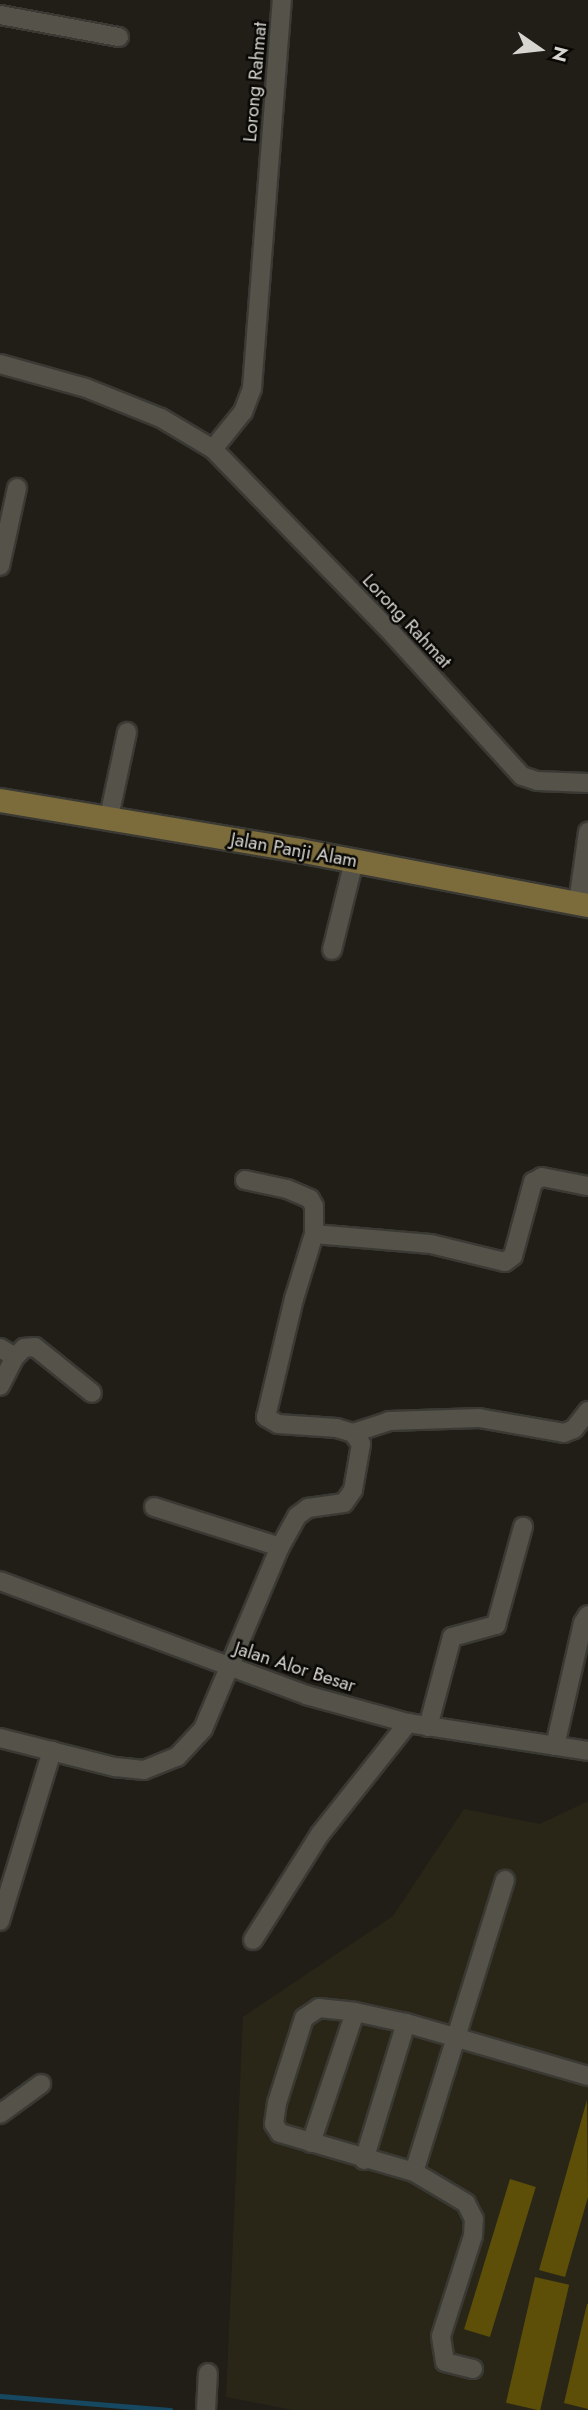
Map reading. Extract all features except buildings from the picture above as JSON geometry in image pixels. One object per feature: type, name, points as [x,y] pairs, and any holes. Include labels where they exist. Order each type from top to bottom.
[{"type":"main road","name":"Jalan Panji Alam","points":[[0,800],[109,817],[583,904]]},
{"type":"street","name":"Lorong Rahmat","points":[[213,449],[243,412],[251,388],[282,0]]},
{"type":"street","points":[[0,15],[119,37]]},
{"type":"street","name":"Lorong Rahmat","points":[[0,364],[86,388],[149,413],[213,449],[389,630],[522,776],[537,781],[588,783]]},
{"type":"street","points":[[0,566],[17,488]]},
{"type":"street","points":[[109,817],[127,732]]},
{"type":"street","points":[[583,904],[588,832]]},
{"type":"street","points":[[332,950],[354,861]]},
{"type":"street","points":[[314,1234],[431,1244],[505,1262],[513,1256],[533,1182],[542,1177],[588,1186]]},
{"type":"street","points":[[245,1181],[287,1189],[310,1199],[314,1206],[314,1234],[294,1299],[266,1417],[278,1424],[337,1428],[353,1433],[389,1421],[479,1418],[564,1433],[574,1429],[588,1411]]},
{"type":"street","points":[[0,1387],[8,1353],[35,1347],[92,1393]]},
{"type":"street","points":[[0,1738],[144,1770],[177,1756],[203,1729],[280,1547],[297,1516],[308,1508],[344,1503],[353,1490],[361,1444],[353,1433]]},
{"type":"street","points":[[154,1507],[280,1547]]},
{"type":"street","points":[[428,1727],[452,1637],[496,1625],[523,1527]]},
{"type":"street","name":"Jalan Alor Besar","points":[[0,1581],[306,1695],[428,1727],[588,1751]]},
{"type":"street","points":[[555,1746],[583,1623],[588,1615]]},
{"type":"street","points":[[253,1940],[320,1833],[408,1723]]},
{"type":"street","points":[[0,1922],[52,1751]]},
{"type":"street","points":[[414,2172],[505,1880]]},
{"type":"street","points":[[473,2368],[445,2362],[441,2336],[473,2236],[474,2219],[466,2203],[414,2172],[364,2160],[280,2133],[274,2124],[276,2103],[304,2018],[319,2008],[355,2012],[406,2023],[588,2076]]},
{"type":"street","points":[[311,2143],[355,2012]]},
{"type":"street","points":[[364,2160],[406,2023]]},
{"type":"street","points":[[0,2114],[41,2084]]},
{"type":"street","points":[[206,2410],[208,2373]]},
{"type":"shaded area","points":[[588,1801],[588,2410],[293,2410],[226,2397],[243,2017],[393,1916],[464,1809],[540,1824]]},
{"type":"waterway","points":[[0,2396],[170,2410]]}]
